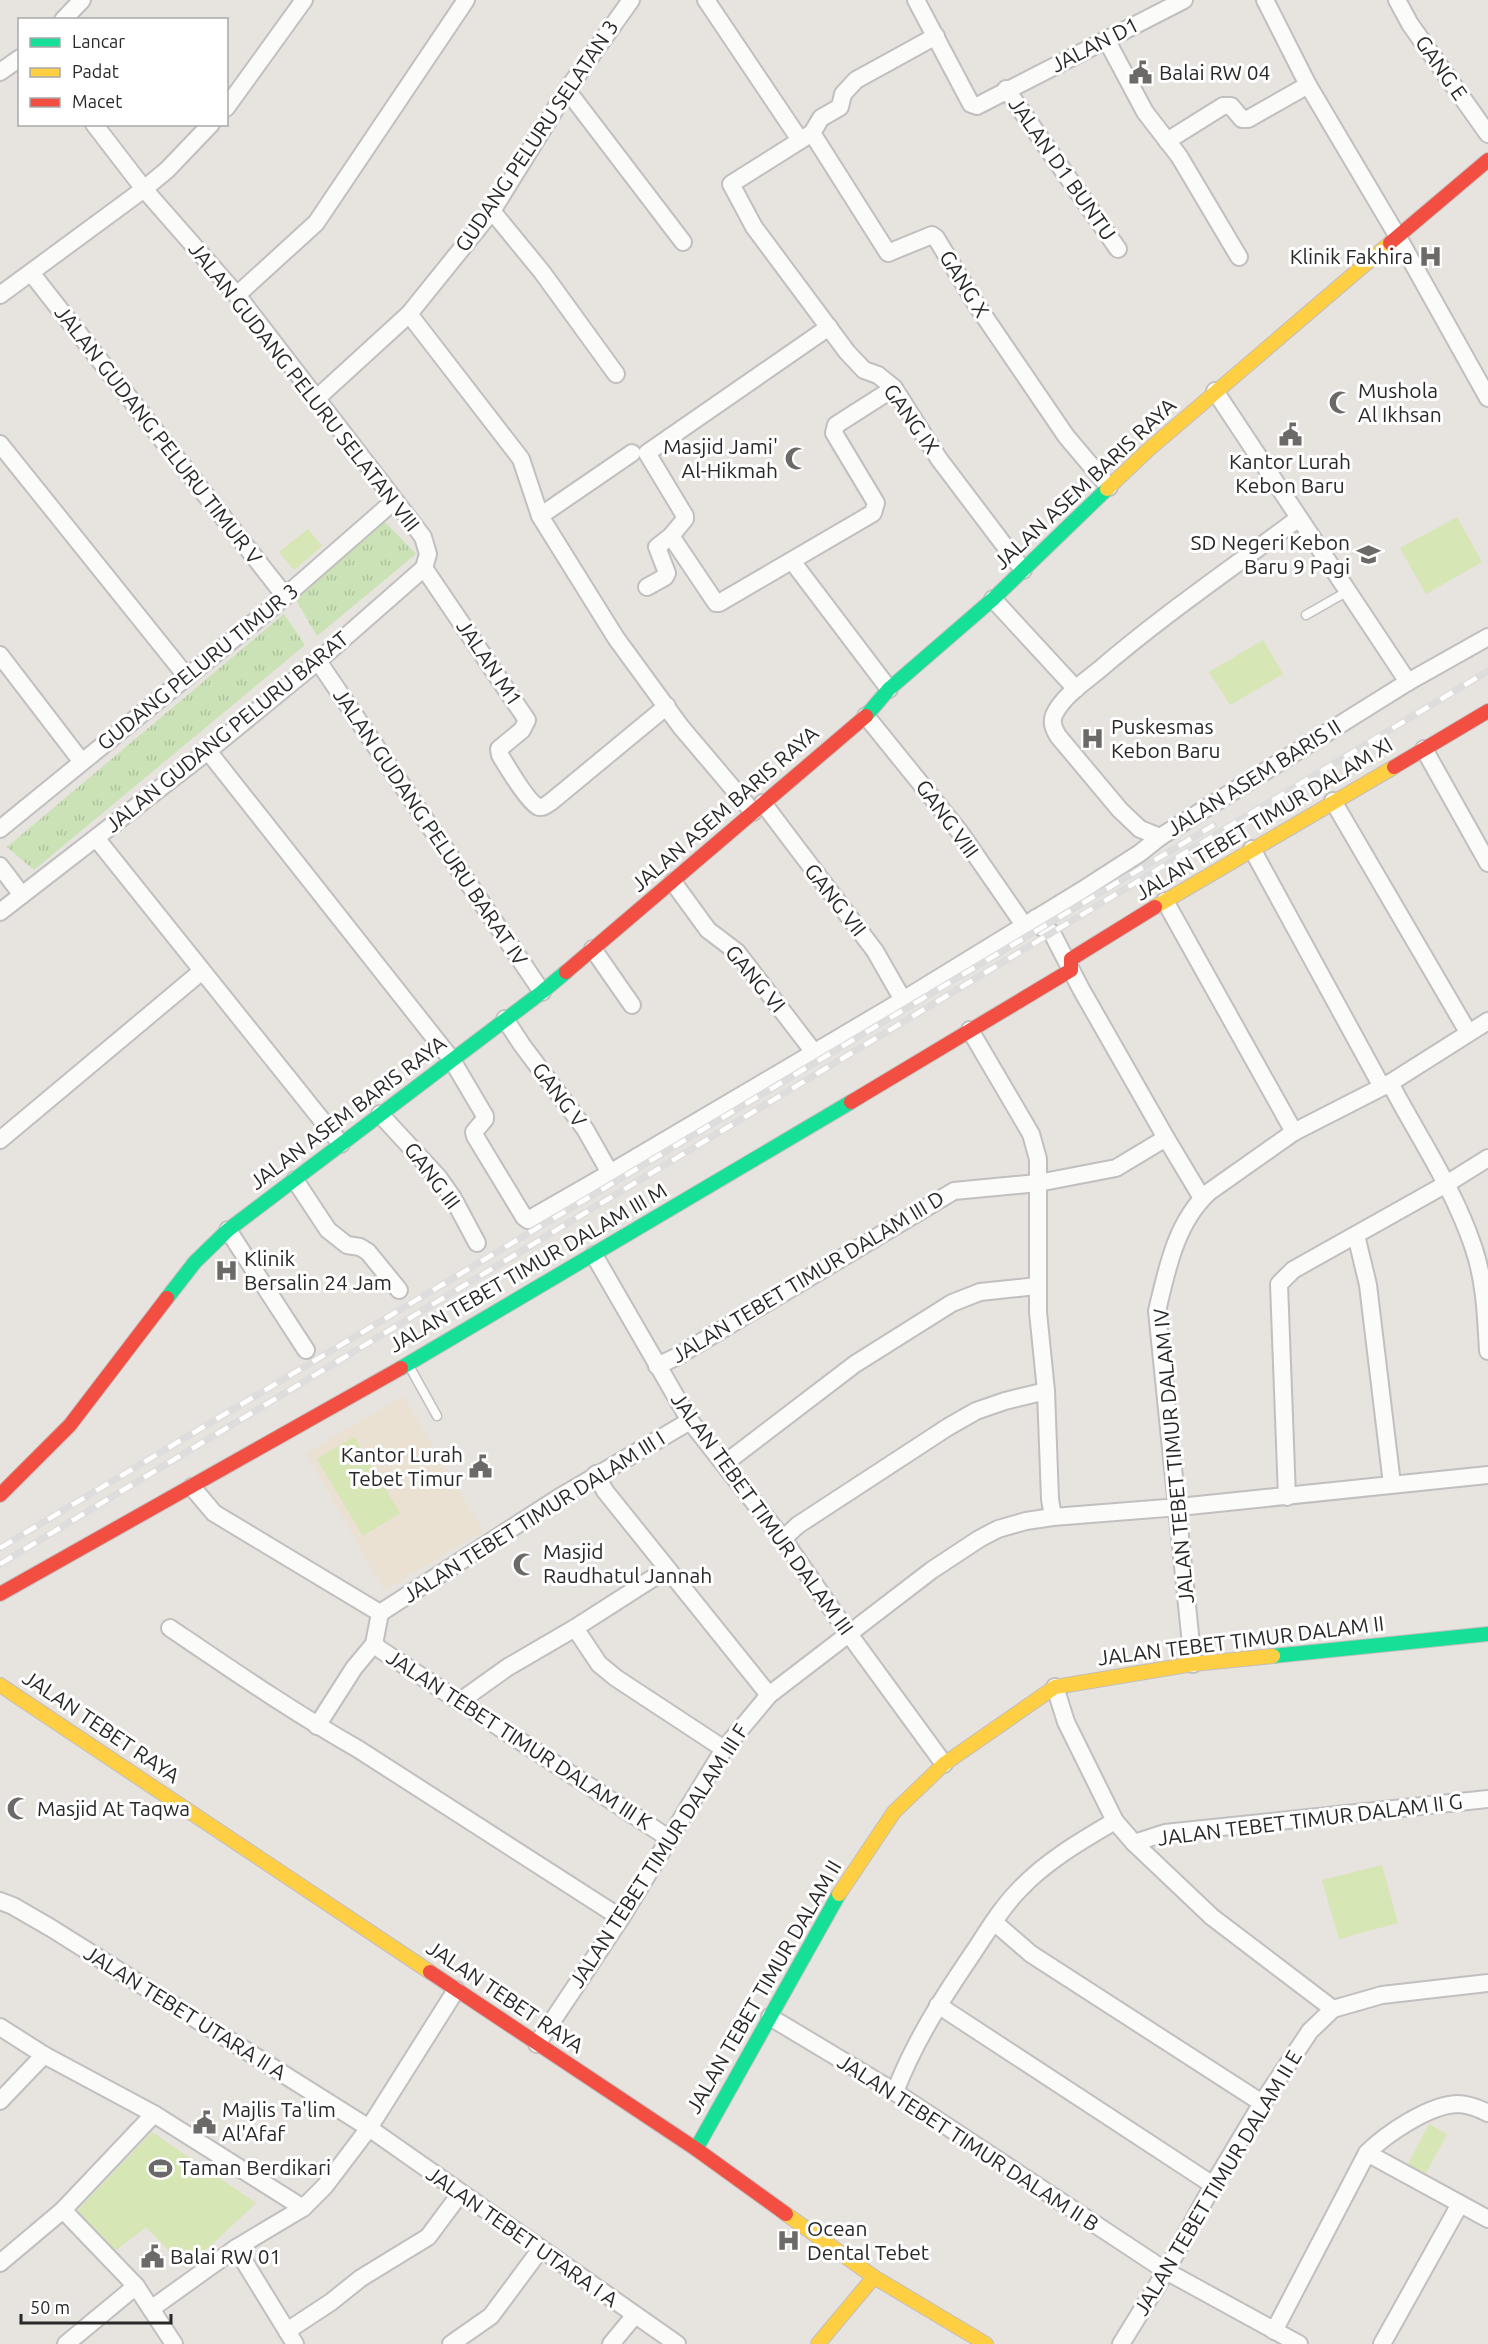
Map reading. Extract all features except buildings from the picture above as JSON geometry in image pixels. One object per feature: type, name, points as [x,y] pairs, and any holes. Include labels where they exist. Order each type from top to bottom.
[{"type":"street","points":[[65,18],[82,0]]},
{"type":"street","points":[[228,105],[303,0]]},
{"type":"street","points":[[237,295],[316,223],[466,0]]},
{"type":"street","name":"GUDANG PELURU SELATAN 3","points":[[316,399],[409,314],[492,211],[567,90],[631,0]]},
{"type":"street","points":[[706,0],[806,137],[821,118],[840,107],[843,94],[856,80],[936,36],[916,0]]},
{"type":"street","name":"JALAN D1","points":[[936,36],[971,104],[979,105],[1006,89],[1184,0]]},
{"type":"street","points":[[1265,0],[1308,85],[1398,237],[1488,398]]},
{"type":"street","name":"GANG E","points":[[1396,0],[1410,24],[1488,134]]},
{"type":"street","points":[[1106,39],[1145,112],[1179,156],[1239,257]]},
{"type":"street","points":[[0,72],[18,59]]},
{"type":"street","points":[[1167,141],[1223,106],[1231,106],[1239,117],[1248,119],[1308,85]]},
{"type":"street","name":"JALAN D1 BUNTU","points":[[1006,89],[1118,249]]},
{"type":"street","points":[[567,90],[683,242]]},
{"type":"street","name":"JALAN GUDANG PELURU SELATAN VIII","points":[[96,126],[144,189],[237,295],[423,537],[428,554],[424,568]]},
{"type":"street","points":[[0,295],[32,274],[144,189],[167,170],[209,126]]},
{"type":"street","name":"GANG IX","points":[[806,137],[735,180],[731,184],[732,188],[754,227],[854,360],[864,370],[878,375],[894,388],[939,459],[1023,570]]},
{"type":"street","name":"GANG X","points":[[806,137],[888,253],[920,239],[932,236],[936,238],[976,304],[1066,436],[1109,487]]},
{"type":"street","name":"JALAN ASEM BARIS RAYA","points":[[0,1495],[70,1425],[195,1262],[228,1230],[542,992],[673,882],[866,716],[889,689],[993,598],[1109,487],[1215,391],[1488,160]]},
{"type":"street","points":[[492,211],[542,272],[616,374]]},
{"type":"street","name":"JALAN GUDANG PELURU TIMUR V","points":[[32,274],[285,596]]},
{"type":"street","name":"GANG VII","points":[[409,314],[521,459],[540,516],[616,638],[681,727],[758,808],[868,942],[903,1000]]},
{"type":"street","points":[[647,587],[667,573],[657,547],[671,536],[686,516],[647,453],[829,327]]},
{"type":"street","points":[[671,536],[716,603],[792,561],[875,510],[876,503],[834,433],[834,429],[836,425],[894,388]]},
{"type":"street","points":[[1215,391],[1408,682]]},
{"type":"street","points":[[0,444],[187,677]]},
{"type":"street","points":[[540,516],[632,453]]},
{"type":"street","name":"GUDANG PELURU TIMUR 3","points":[[0,829],[285,596],[394,501]]},
{"type":"street","name":"JALAN ASEM BARIS II","points":[[1299,518],[1148,629],[1076,689],[1054,714],[1054,729],[1120,810],[1140,829],[1160,837],[1408,682],[1488,637]]},
{"type":"street","points":[[792,561],[889,689]]},
{"type":"street","name":"JALAN M1","points":[[424,568],[527,720],[522,730],[500,749],[500,755],[521,789],[536,805],[546,806],[667,706]]},
{"type":"street","name":"JALAN GUDANG PELURU BARAT","points":[[0,912],[208,751],[318,661],[424,568]]},
{"type":"street","points":[[993,598],[1076,689]]},
{"type":"street","points":[[0,655],[82,762]]},
{"type":"street","name":"JALAN GUDANG PELURU BARAT IV","points":[[318,661],[542,992]]},
{"type":"street","name":"JALAN TEBET TIMUR DALAM XI","points":[[1071,970],[1071,959],[1252,849],[1488,711]]},
{"type":"street","name":"GANG VIII","points":[[866,716],[1030,921],[1052,933],[1202,1198]]},
{"type":"street","points":[[1424,749],[1488,863]]},
{"type":"street","points":[[208,751],[452,1060],[485,1116],[474,1132],[475,1136],[524,1217],[531,1220],[813,1051],[903,1000],[1133,858],[1160,837]]},
{"type":"street","points":[[1333,801],[1468,1032]]},
{"type":"street","points":[[96,838],[341,1144]]},
{"type":"street","points":[[1252,849],[1386,1085],[1448,1183],[1474,1247],[1484,1290],[1488,1351]]},
{"type":"street","points":[[0,866],[22,895]]},
{"type":"street","name":"GANG VI","points":[[673,882],[708,930],[737,952],[813,1051]]},
{"type":"street","points":[[1165,901],[1294,1132]]},
{"type":"street","points":[[593,949],[632,1005]]},
{"type":"street","name":"JALAN TEBET TIMUR DALAM III M","points":[[0,1594],[192,1487],[594,1255],[1071,970]]},
{"type":"street","points":[[0,1140],[202,971]]},
{"type":"street","name":"GANG V","points":[[505,1019],[585,1129],[610,1173]]},
{"type":"street","name":"JALAN TEBET TIMUR DALAM IV","points":[[1193,1664],[1179,1507],[1157,1311],[1179,1233],[1202,1198],[1294,1132],[1386,1085],[1488,1021]]},
{"type":"street","points":[[970,1030],[1031,1134],[1038,1159],[1037,1286],[1053,1517]]},
{"type":"street","name":"GANG III","points":[[380,1114],[439,1178],[453,1198],[477,1243]]},
{"type":"street","name":"JALAN TEBET TIMUR DALAM III D","points":[[657,1366],[676,1357],[954,1191],[1038,1183],[1116,1168],[1166,1138]]},
{"type":"street","points":[[1287,1497],[1279,1284],[1293,1270],[1488,1158]]},
{"type":"street","points":[[295,1180],[328,1230],[347,1245],[360,1246],[368,1252],[399,1290]]},
{"type":"street","points":[[228,1230],[306,1350]]},
{"type":"street","points":[[1356,1235],[1368,1285],[1392,1484]]},
{"type":"street","name":"JALAN TEBET TIMUR DALAM III","points":[[594,1255],[690,1421],[783,1539],[944,1764]]},
{"type":"street","points":[[724,1464],[855,1364],[952,1303],[980,1292],[1037,1286]]},
{"type":"street","points":[[783,1539],[798,1525],[976,1411],[1046,1391]]},
{"type":"street","name":"JALAN TEBET TIMUR DALAM III I","points":[[380,1613],[596,1474],[690,1421]]},
{"type":"street","points":[[596,1474],[605,1491],[769,1695]]},
{"type":"street","name":"JALAN TEBET TIMUR DALAM III F","points":[[537,2044],[621,1918],[724,1749],[769,1695],[932,1570],[979,1539],[998,1529],[1026,1521],[1053,1517],[1287,1497],[1488,1475]]},
{"type":"street","points":[[192,1487],[214,1513],[380,1613]]},
{"type":"street","points":[[459,1702],[508,1666],[575,1628],[667,1569]]},
{"type":"street","name":"JALAN TEBET TIMUR DALAM III K","points":[[380,1613],[374,1644],[670,1839]]},
{"type":"street","points":[[170,1628],[317,1726],[358,1749],[621,1918]]},
{"type":"street","points":[[575,1628],[598,1664],[724,1749]]},
{"type":"street","name":"JALAN TEBET TIMUR DALAM II","points":[[696,2149],[830,1907],[894,1812],[944,1764],[1055,1687],[1193,1664],[1488,1634]]},
{"type":"street","points":[[317,1726],[354,1668],[374,1644]]},
{"type":"street","name":"JALAN TEBET RAYA","points":[[0,1685],[696,2149],[874,2277],[986,2344]]},
{"type":"street","points":[[1055,1687],[1066,1722],[1115,1821],[1134,1844],[1212,1917],[1333,2010]]},
{"type":"street","name":"JALAN TEBET TIMUR DALAM II G","points":[[1134,1844],[1165,1833],[1487,1802]]},
{"type":"street","points":[[895,2092],[904,2067],[938,2005],[994,1922],[1019,1890],[1046,1866],[1115,1821]]},
{"type":"street","name":"JALAN TEBET UTARA II A","points":[[0,1901],[51,1928],[369,2128]]},
{"type":"street","points":[[994,1922],[1031,1954],[1262,2103]]},
{"type":"street","name":"JALAN TEBET TIMUR DALAM II E","points":[[1121,2344],[1166,2271],[1213,2185],[1262,2103],[1310,2031],[1333,2010],[1382,1995],[1488,1983]]},
{"type":"street","points":[[152,2309],[236,2248],[303,2208],[325,2186],[369,2128],[456,1990]]},
{"type":"street","points":[[938,2005],[1213,2185]]},
{"type":"street","name":"JALAN TEBET TIMUR DALAM II B","points":[[770,2018],[895,2092],[1166,2271],[1299,2344]]},
{"type":"street","points":[[0,2027],[44,2055],[154,2114],[303,2208]]},
{"type":"street","points":[[0,2102],[44,2055]]},
{"type":"street","points":[[1274,2331],[1367,2153],[1378,2142],[1435,2109],[1456,2104],[1476,2107],[1488,2113]]},
{"type":"street","points":[[0,2263],[63,2210],[154,2114]]},
{"type":"street","name":"JALAN TEBET UTARA I A","points":[[369,2128],[677,2344]]},
{"type":"street","points":[[1367,2153],[1488,2219]]},
{"type":"street","points":[[236,2248],[291,2337],[361,2278],[428,2237],[460,2194]]},
{"type":"street","points":[[1382,2344],[1460,2204]]},
{"type":"street","points":[[63,2210],[136,2286],[174,2344]]},
{"type":"street","points":[[451,2344],[491,2316],[540,2250]]},
{"type":"street","points":[[818,2344],[874,2277]]},
{"type":"street","points":[[66,2344],[136,2286]]},
{"type":"street","points":[[611,2344],[634,2315]]},
{"type":"lane","points":[[1306,615],[1348,591]]},
{"type":"lane","points":[[408,1363],[437,1416]]},
{"type":"shaded area","points":[[403,1396],[483,1531],[384,1590],[306,1453]]},
{"type":"green space","points":[[1457,517],[1482,562],[1426,594],[1400,548]]},
{"type":"green space","points":[[384,521],[416,554],[317,636],[296,600]]},
{"type":"green space","points":[[308,529],[322,546],[294,570],[279,552]]},
{"type":"green space","points":[[284,614],[305,645],[34,870],[7,847]]},
{"type":"green space","points":[[1263,640],[1283,674],[1230,705],[1209,672]]},
{"type":"green space","points":[[354,1437],[400,1513],[363,1536],[317,1459]]},
{"type":"green space","points":[[1382,1865],[1398,1923],[1339,1939],[1322,1880]]},
{"type":"green space","points":[[1429,2124],[1447,2134],[1424,2177],[1406,2168]]},
{"type":"green space","name":"Taman Berdikari","points":[[152,2132],[256,2203],[186,2269],[146,2227],[115,2251],[76,2212]]},
{"type":"railway","points":[[0,1564],[1488,671]]},
{"type":"railway","points":[[0,1548],[1214,825]]},
{"type":"traffic: fast","points":[[866,716],[889,689],[993,599],[1107,489]]},
{"type":"traffic: fast","points":[[167,1298],[195,1262],[228,1230],[566,972]]},
{"type":"traffic: fast","points":[[401,1368],[851,1102]]},
{"type":"traffic: fast","points":[[1273,1656],[1488,1634]]},
{"type":"traffic: fast","points":[[696,2149],[839,1894]]},
{"type":"traffic: slow","points":[[1107,489],[1148,450],[1390,243]]},
{"type":"traffic: slow","points":[[1155,907],[1394,767]]},
{"type":"traffic: slow","points":[[839,1894],[894,1812],[944,1764],[1055,1687],[1193,1664],[1273,1656]]},
{"type":"traffic: slow","points":[[0,1685],[430,1972]]},
{"type":"traffic: slow","points":[[786,2214],[874,2277],[986,2344]]},
{"type":"traffic: slow","points":[[818,2344],[874,2277]]},
{"type":"traffic: jam","points":[[1390,243],[1488,160]]},
{"type":"traffic: jam","points":[[1394,767],[1488,711]]},
{"type":"traffic: jam","points":[[566,972],[866,716]]},
{"type":"traffic: jam","points":[[851,1102],[1071,970],[1071,959],[1155,907]]},
{"type":"traffic: jam","points":[[0,1495],[70,1425],[167,1298]]},
{"type":"traffic: jam","points":[[0,1594],[401,1368]]},
{"type":"traffic: jam","points":[[430,1972],[696,2149],[786,2214]]},
{"type":"place","name":"Balai RW 04","points":[[1141,73]]},
{"type":"place","name":"Klinik Fakhira","points":[[1431,257]]},
{"type":"place","name":"Mushola Al Ikhsan","points":[[1340,403]]},
{"type":"place","name":"Kantor Lurah Kebon Baru","points":[[1290,434]]},
{"type":"place","name":"Masjid Jami' Al-Hikmah","points":[[796,459]]},
{"type":"place","name":"SD Negeri Kebon Baru 9 Pagi","points":[[1368,555]]},
{"type":"place","name":"Puskesmas Kebon Baru","points":[[1093,739]]},
{"type":"place","name":"Klinik Bersalin 24 Jam","points":[[226,1271]]},
{"type":"place","name":"Kantor Lurah Tebet Timur","points":[[481,1467]]},
{"type":"place","name":"Masjid Raudhatul Jannah","points":[[525,1564]]},
{"type":"place","name":"Masjid At Taqwa","points":[[19,1809]]},
{"type":"place","name":"Majlis Ta'lim Al'Afaf","points":[[204,2122]]},
{"type":"place","name":"Taman Berdikari","points":[[161,2168]]},
{"type":"place","name":"Ocean Dental Tebet","points":[[789,2241]]},
{"type":"place","name":"Balai RW 01","points":[[152,2257]]}]
